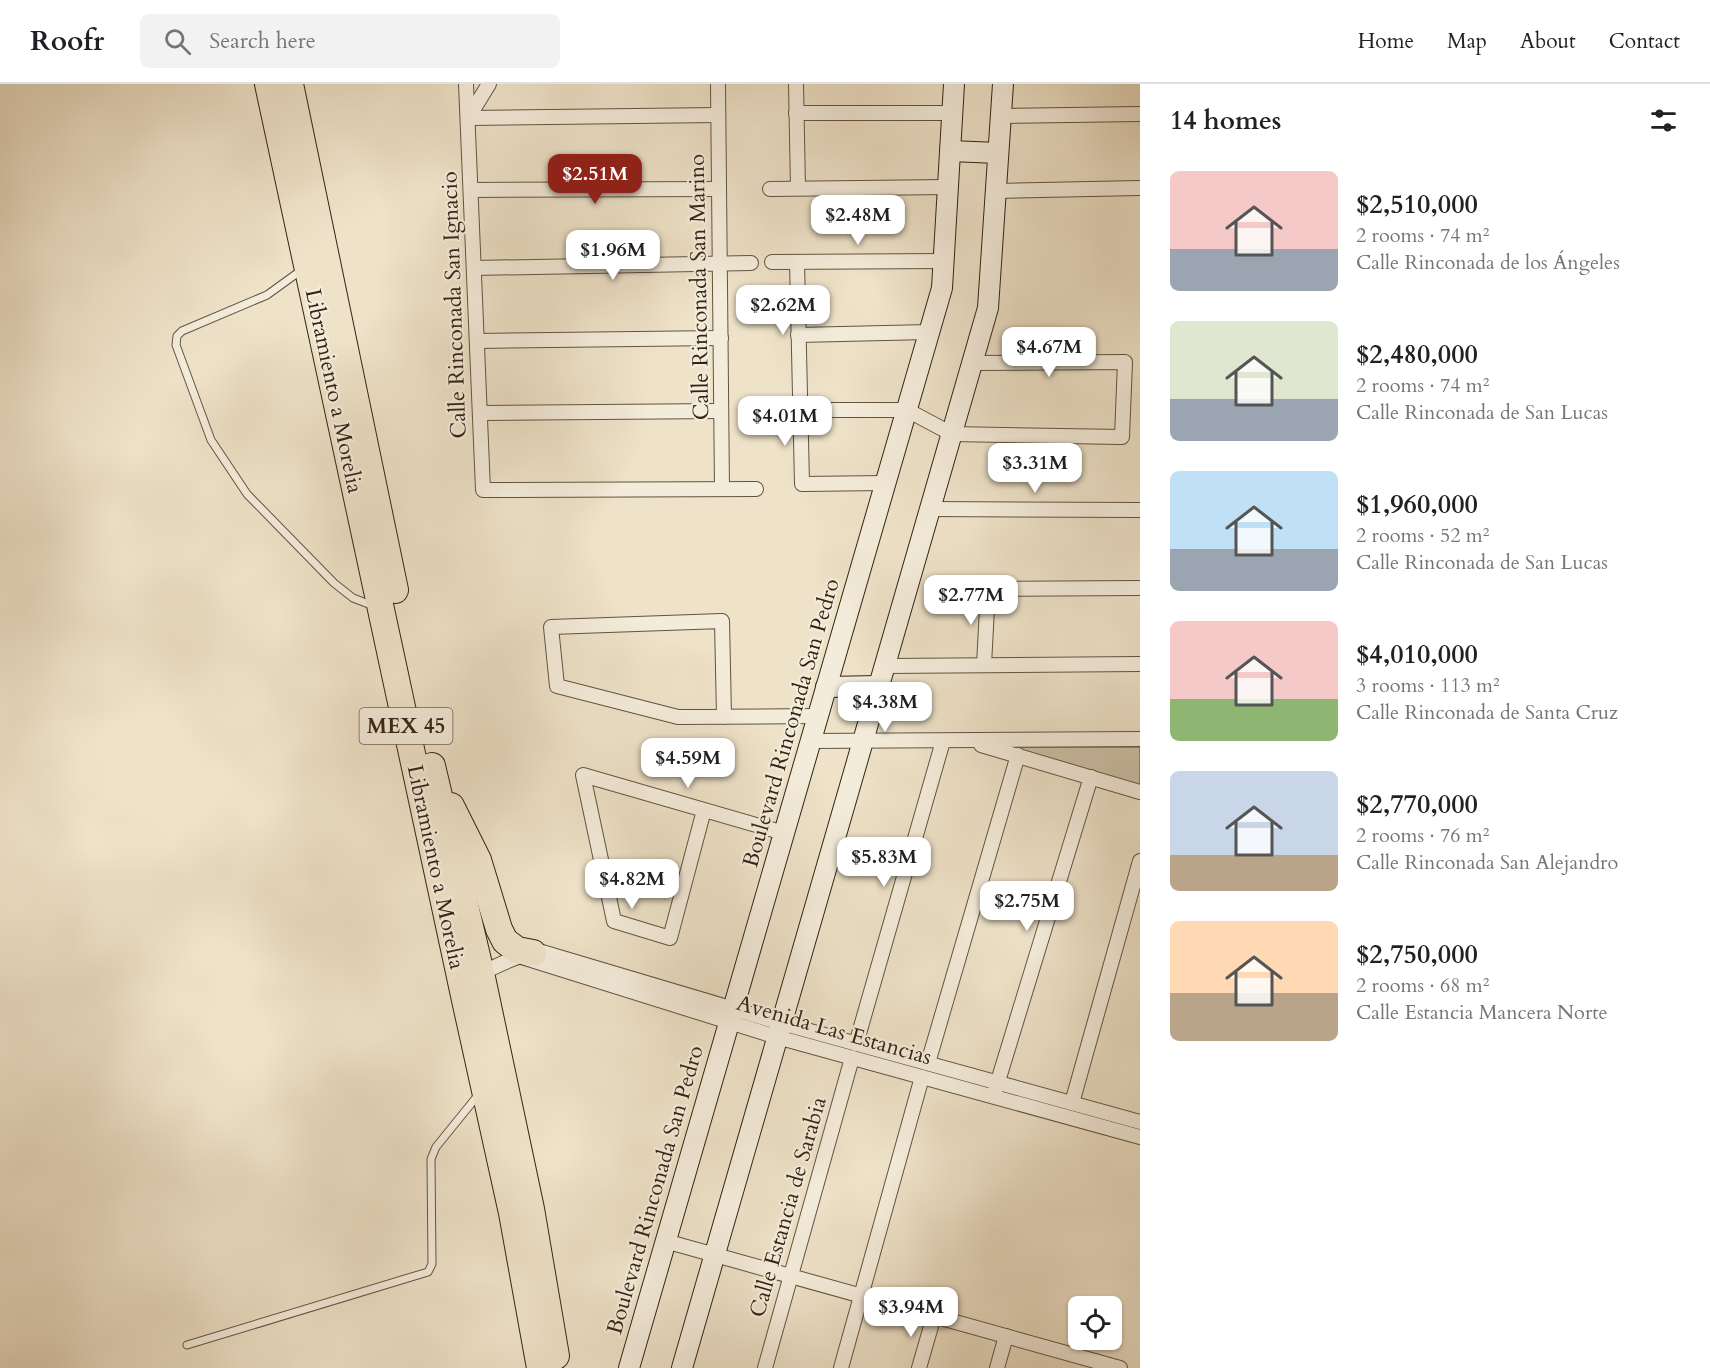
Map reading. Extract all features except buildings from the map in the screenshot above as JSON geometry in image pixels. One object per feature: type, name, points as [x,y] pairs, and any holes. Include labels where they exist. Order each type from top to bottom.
[{"type":"highway","name":"Libramiento a Morelia","points":[[268,84],[512,1213],[540,1368]]},
{"type":"highway","name":"Libramiento a Morelia","points":[[290,84],[433,771],[481,973],[531,1209],[558,1368]]},
{"type":"highway","points":[[433,771],[478,860],[499,929],[505,941],[526,955]]},
{"type":"street","name":"Calle Rinconada San Ignacio","points":[[466,84],[483,490],[722,489]]},
{"type":"street","points":[[468,118],[489,84]]},
{"type":"street","name":"Calle Rinconada San Marino","points":[[718,84],[722,489]]},
{"type":"street","points":[[796,84],[798,189]]},
{"type":"street","name":"Boulevard Rinconada San Pedro","points":[[628,1368],[942,288],[954,84]]},
{"type":"street","points":[[682,1368],[988,308],[1003,84]]},
{"type":"street","points":[[796,113],[953,113]]},
{"type":"street","points":[[1001,116],[1140,114]]},
{"type":"street","points":[[468,118],[718,115]]},
{"type":"street","points":[[950,152],[998,153]]},
{"type":"street","points":[[770,189],[948,187]]},
{"type":"street","points":[[996,191],[1140,188]]},
{"type":"street","points":[[471,190],[719,189]]},
{"type":"street","points":[[772,262],[944,261]]},
{"type":"street","points":[[797,262],[802,484],[885,483]]},
{"type":"street","points":[[474,268],[752,263]]},
{"type":"street","points":[[798,335],[929,332]]},
{"type":"street","points":[[477,341],[721,338]]},
{"type":"street","points":[[800,410],[907,410],[952,434],[1122,437],[1125,362],[972,363]]},
{"type":"street","points":[[480,413],[722,411]]},
{"type":"street","points":[[722,489],[756,489]]},
{"type":"street","points":[[930,509],[1140,510]]},
{"type":"street","points":[[984,665],[988,589],[1140,588]]},
{"type":"street","points":[[724,717],[722,621],[551,627],[557,686],[678,717],[724,717],[818,716]]},
{"type":"street","points":[[885,666],[1140,664]]},
{"type":"street","points":[[826,687],[879,686]]},
{"type":"street","points":[[810,741],[1140,739]]},
{"type":"street","points":[[966,740],[1140,792]]},
{"type":"street","points":[[856,1044],[942,741]]},
{"type":"street","points":[[928,1063],[1018,755]]},
{"type":"street","points":[[704,810],[670,938],[614,921],[583,775],[784,833]]},
{"type":"street","points":[[993,1097],[1091,777]]},
{"type":"street","points":[[1072,1103],[1140,861]]},
{"type":"street","name":"Avenida Las Estancias","points":[[526,955],[542,952],[779,1030],[852,1058],[1140,1136]]},
{"type":"street","points":[[481,973],[526,955]]},
{"type":"street","name":"Avenida Las Estancias","points":[[779,1030],[856,1044],[1140,1122]]},
{"type":"street","name":"Calle Estancia de Sarabia","points":[[765,1368],[852,1058]]},
{"type":"street","points":[[841,1368],[922,1077]]},
{"type":"street","points":[[666,1241],[1006,1336],[1078,1362],[1120,1368]]},
{"type":"street","points":[[919,1368],[934,1316]]},
{"type":"street","points":[[997,1368],[1006,1336]]},
{"type":"lane","points":[[307,266],[267,295],[183,331],[177,336],[176,345],[211,440],[247,494],[334,583],[353,598],[381,609]]},
{"type":"lane","points":[[187,1345],[428,1272],[432,1264],[431,1159],[436,1147],[485,1087]]},
{"type":"shaded area","points":[[1010,747],[1140,747],[1140,786]]}]
